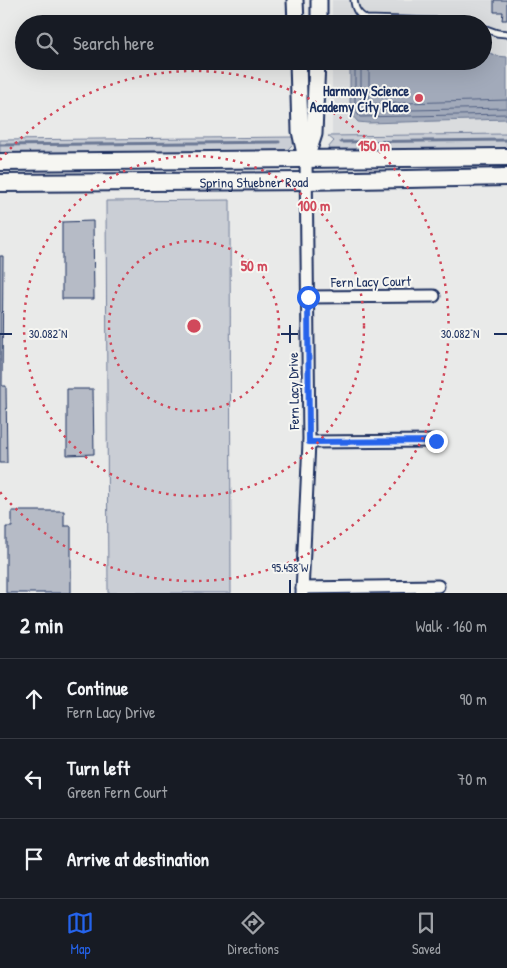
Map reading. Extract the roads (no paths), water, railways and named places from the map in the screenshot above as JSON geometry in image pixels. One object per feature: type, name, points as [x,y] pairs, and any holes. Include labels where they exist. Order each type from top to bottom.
[{"type":"main road","name":"Spring Stuebner Road","points":[[0,162],[502,157]]},
{"type":"main road","points":[[502,157],[502,177]]},
{"type":"main road","points":[[34,162],[34,182]]},
{"type":"main road","name":"Spring Stuebner Road","points":[[0,183],[306,181],[502,177]]},
{"type":"street","points":[[294,0],[295,15]]},
{"type":"street","points":[[318,15],[319,0]]},
{"type":"street","points":[[298,70],[300,131],[306,159]]},
{"type":"street","points":[[306,159],[314,134],[317,70]]},
{"type":"street","name":"Fern Lacy Drive","points":[[302,590],[309,442],[306,159]]},
{"type":"street","name":"Fern Lacy Court","points":[[308,297],[434,296]]},
{"type":"street","points":[[309,442],[436,441]]},
{"type":"street","points":[[302,590],[438,586]]},
{"type":"lane","points":[[354,0],[360,15]]},
{"type":"lane","points":[[492,31],[507,34]]},
{"type":"water","points":[[492,54],[507,57],[507,119],[368,123],[358,122],[350,113],[350,70],[492,70]]},
{"type":"waterway","points":[[341,142],[507,140]]},
{"type":"waterway","points":[[0,145],[279,142]]},
{"type":"place","name":"Harmony Science Academy City Place","points":[[419,98]]}]
